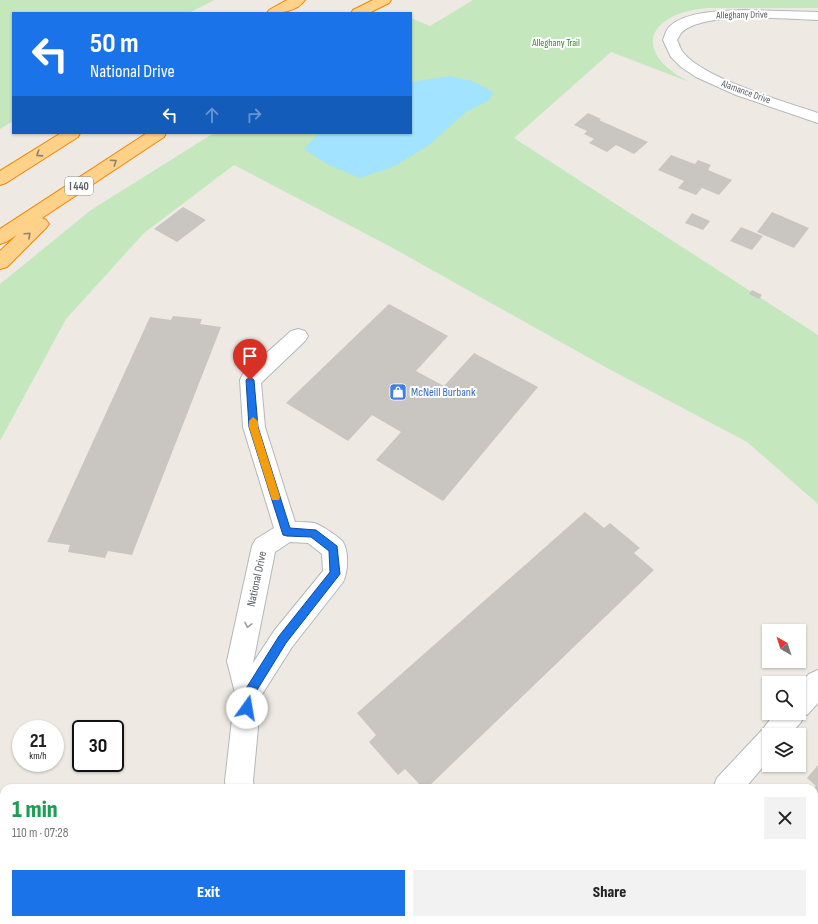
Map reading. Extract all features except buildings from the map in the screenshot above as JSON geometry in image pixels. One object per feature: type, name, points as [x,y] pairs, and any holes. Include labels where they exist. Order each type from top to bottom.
[{"type":"highway","points":[[276,12],[298,0]]},
{"type":"highway","points":[[360,12],[384,0]]},
{"type":"highway","points":[[0,179],[70,134]]},
{"type":"highway","name":"I 440","points":[[0,238],[156,134]]},
{"type":"highway","points":[[0,262],[89,179]]},
{"type":"street","name":"Alleghany Drive","points":[[678,57],[675,54],[670,40],[675,30],[690,21],[712,16],[818,16]]},
{"type":"street","name":"Alamance Drive","points":[[678,57],[703,76],[818,118]]},
{"type":"street","points":[[287,532],[254,427],[250,380],[298,336]]},
{"type":"street","name":"National Drive","points":[[239,784],[248,694],[240,661],[264,546],[287,532],[313,533],[334,549],[335,574],[283,639],[248,694]]},
{"type":"street","points":[[806,697],[818,683]]},
{"type":"street","points":[[779,728],[786,720]]},
{"type":"street","points":[[730,784],[762,748]]},
{"type":"green space","points":[[0,0],[214,0],[191,12],[12,12],[12,122],[0,129]]},
{"type":"green space","name":"Alleghany Trail","points":[[473,0],[818,0],[818,8],[707,8],[686,12],[669,18],[659,27],[653,37],[654,49],[660,60],[673,72],[692,83],[611,52],[514,138],[818,335],[818,504],[747,442],[607,368],[391,247],[234,165],[144,233],[66,319],[0,441],[0,284],[91,210],[212,134],[412,134],[412,18],[430,26]]},
{"type":"water","points":[[450,76],[472,81],[493,92],[489,100],[466,112],[429,145],[395,166],[360,178],[329,165],[304,149],[318,134],[412,134],[412,82]]},
{"type":"slow traffic","points":[[253,421],[276,497]]},
{"type":"place","name":"McNeill Burbank","points":[[398,392]]},
{"type":"route","points":[[247,708],[248,694],[283,639],[335,574],[334,549],[313,533],[287,532],[254,427],[250,380]]}]
